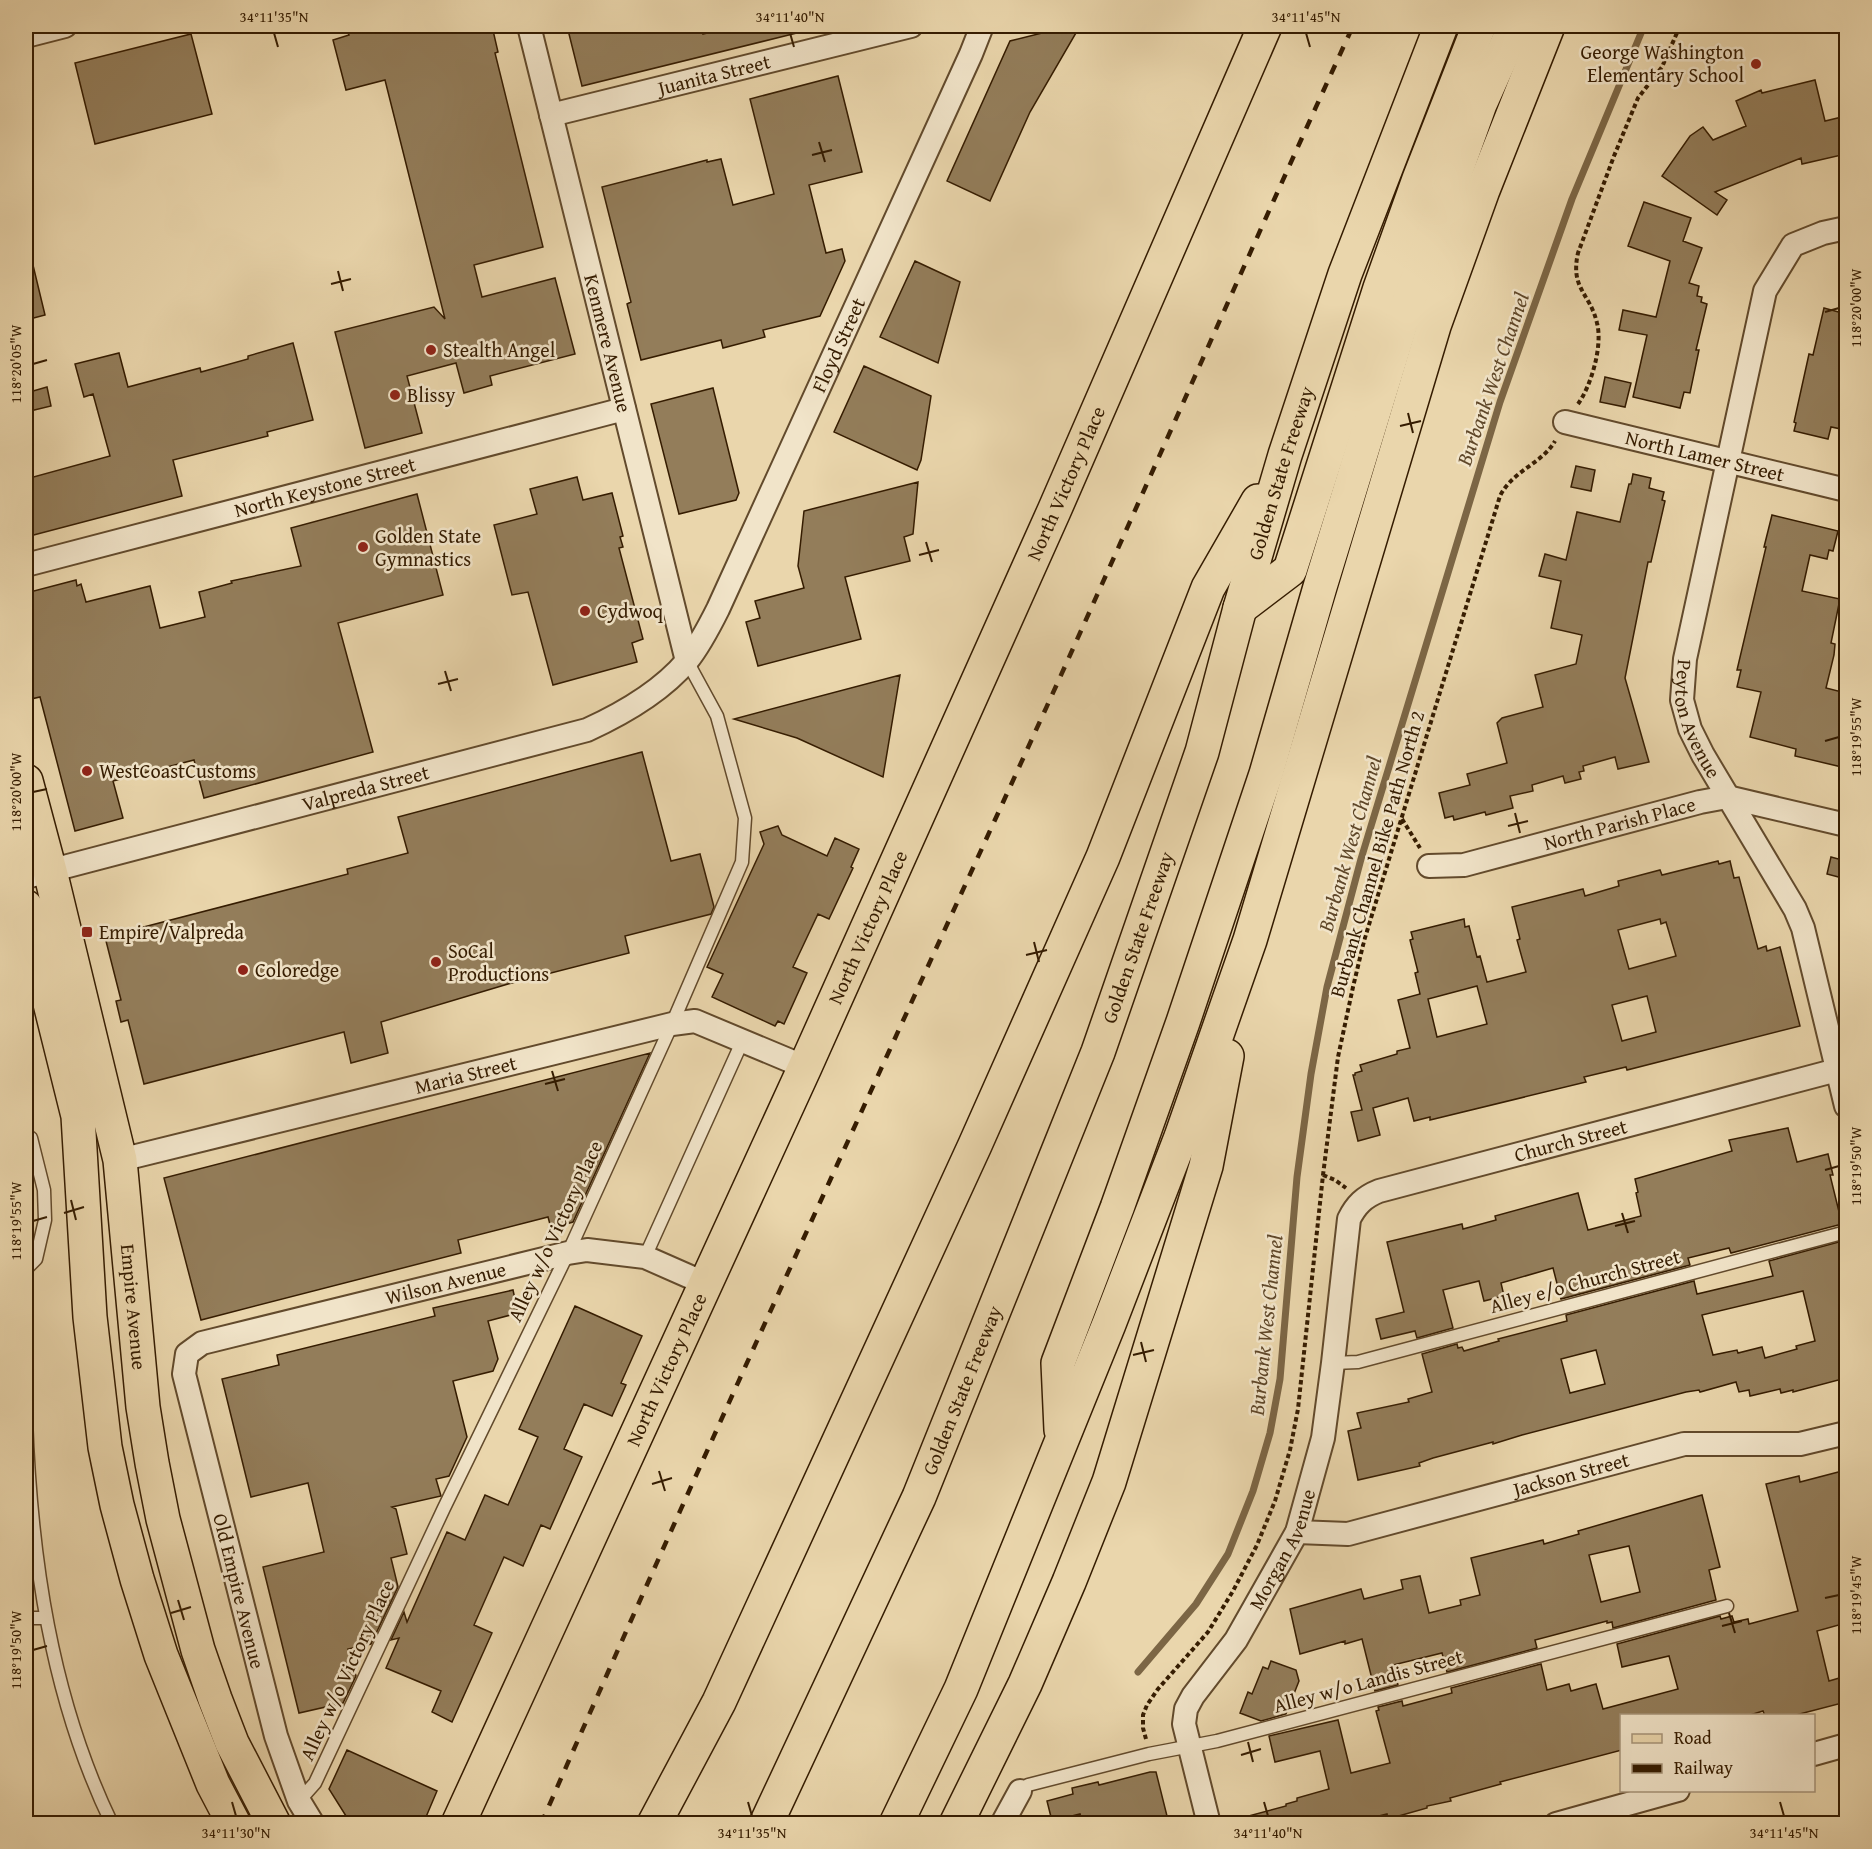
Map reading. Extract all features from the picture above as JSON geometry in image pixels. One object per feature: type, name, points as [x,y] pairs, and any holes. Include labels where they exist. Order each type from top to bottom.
[{"type":"main road","name":"North Victory Place","points":[[458,1824],[704,1283],[805,1067],[1054,511],[1265,26]]},
{"type":"main road","name":"Golden State Freeway","points":[[765,1824],[919,1497],[1094,1063],[1202,752],[1240,608],[1285,455],[1345,274],[1441,26]]},
{"type":"main road","points":[[1240,608],[1290,570],[1380,288],[1419,179],[1479,26]]},
{"type":"main road","points":[[1062,1440],[1058,1363],[1117,1208],[1183,1022],[1266,774],[1320,587],[1400,327],[1480,104],[1515,26]]},
{"type":"main road","points":[[896,1824],[961,1689],[1181,1137],[1250,940],[1434,326],[1483,190],[1548,26]]},
{"type":"main road","points":[[654,1824],[718,1702],[975,1145],[1103,858],[1208,588],[1285,455]]},
{"type":"main road","name":"Empire Avenue","points":[[26,781],[38,874],[120,1160],[143,1407],[163,1519],[198,1650],[214,1700],[232,1743],[274,1824]]},
{"type":"main road","points":[[26,907],[78,1116],[90,1317],[105,1447],[117,1505],[161,1655],[213,1784],[234,1824]]},
{"type":"main road","points":[[956,1824],[1025,1684],[1109,1482],[1206,1166],[1250,940]]},
{"type":"street","points":[[26,36],[65,26]]},
{"type":"street","name":"Kenmere Avenue","points":[[529,26],[687,661]]},
{"type":"street","name":"Juanita Street","points":[[551,115],[910,26]]},
{"type":"street","name":"Floyd Street","points":[[687,661],[718,609],[732,580],[982,26]]},
{"type":"street","name":"Peyton Avenue","points":[[1846,228],[1823,233],[1793,245],[1765,291],[1685,659],[1682,700],[1690,729],[1727,797],[1795,909],[1803,928],[1846,1106]]},
{"type":"street","name":"North Keystone Street","points":[[26,565],[624,409]]},
{"type":"street","name":"North Lamer Street","points":[[1565,422],[1846,490]]},
{"type":"street","name":"Valpreda Street","points":[[38,874],[586,730],[631,707],[670,678],[687,661]]},
{"type":"street","name":"North Parish Place","points":[[1429,866],[1464,865],[1700,802],[1727,797],[1846,825]]},
{"type":"street","name":"Maria Street","points":[[120,1160],[672,1024],[695,1021],[805,1067]]},
{"type":"street","name":"Church Street","points":[[1345,1254],[1348,1219],[1354,1207],[1379,1191],[1837,1070]]},
{"type":"street","name":"Wilson Avenue","points":[[187,1354],[202,1343],[587,1250],[645,1257],[704,1283]]},
{"type":"street","name":"Morgan Avenue","points":[[1209,1824],[1184,1725],[1186,1709],[1192,1696],[1236,1640],[1297,1532],[1323,1438],[1334,1363],[1345,1254]]},
{"type":"street","name":"Old Empire Avenue","points":[[187,1354],[184,1374],[276,1736],[299,1801],[313,1824]]},
{"type":"street","name":"Jackson Street","points":[[1297,1532],[1348,1534],[1684,1444],[1800,1444],[1846,1433]]},
{"type":"street","points":[[1815,1754],[1846,1745]]},
{"type":"street","points":[[1002,1824],[1020,1791]]},
{"type":"street","points":[[1556,1824],[1674,1792]]},
{"type":"lane","name":"Alley w/o Victory Place","points":[[299,1801],[315,1783],[444,1508],[568,1253],[672,1024],[742,862],[745,818],[717,716],[687,661]]},
{"type":"lane","points":[[645,1257],[742,1042]]},
{"type":"lane","points":[[26,1269],[36,1259],[45,1221],[44,1190],[31,1138]]},
{"type":"lane","name":"Alley e/o Church Street","points":[[1334,1363],[1358,1362],[1846,1232]]},
{"type":"lane","points":[[26,1419],[30,1509],[45,1618],[67,1703],[85,1759],[112,1824]]},
{"type":"lane","name":"Alley w/o Landis Street","points":[[1020,1791],[1028,1785],[1149,1754],[1217,1741],[1727,1606]]},
{"type":"lane","points":[[26,1618],[45,1618]]},
{"type":"path","name":"Burbank Channel Bike Path North 2","points":[[1149,1754],[1143,1728],[1143,1714],[1147,1705],[1158,1689],[1208,1632],[1257,1545],[1275,1501],[1290,1450],[1298,1408],[1338,1057],[1364,941],[1500,496],[1506,484],[1521,470],[1550,450],[1565,422],[1584,395],[1599,345],[1597,324],[1577,282],[1575,268],[1578,253],[1638,98],[1662,67],[1680,26]]},
{"type":"path","points":[[1401,819],[1415,837],[1429,866]]},
{"type":"building","points":[[346,26],[492,26],[498,52],[495,53],[543,247],[474,265],[482,297],[555,278],[575,354],[490,376],[492,385],[464,393],[456,363],[407,376],[422,433],[365,448],[335,332],[434,307],[445,319],[385,80],[346,90],[333,40],[349,35]]},
{"type":"building","points":[[567,26],[702,26],[703,34],[736,26],[800,26],[801,32],[582,86]]},
{"type":"building","points":[[1070,26],[1080,26],[1030,112],[990,201],[947,181],[1010,41]]},
{"type":"building","points":[[191,34],[212,114],[95,144],[75,63]]},
{"type":"building","points":[[838,76],[862,172],[809,185],[826,253],[842,249],[845,261],[820,316],[763,330],[765,337],[723,348],[721,340],[641,360],[627,304],[631,302],[602,187],[707,160],[707,162],[721,159],[733,205],[774,194],[750,99]]},
{"type":"building","points":[[1815,80],[1825,121],[1846,116],[1846,154],[1802,164],[1801,158],[1715,192],[1727,200],[1717,215],[1662,176],[1690,136],[1703,127],[1713,140],[1746,126],[1736,101],[1761,90],[1762,93]]},
{"type":"building","points":[[1644,202],[1691,218],[1683,241],[1702,248],[1689,283],[1699,286],[1697,296],[1702,297],[1701,302],[1707,304],[1696,350],[1699,350],[1690,393],[1684,392],[1680,408],[1633,397],[1647,335],[1619,330],[1623,310],[1656,317],[1670,261],[1628,246]]},
{"type":"building","points":[[32,261],[45,315],[26,320],[26,262]]},
{"type":"building","points":[[915,261],[960,282],[938,363],[880,337]]},
{"type":"building","points":[[1824,308],[1846,314],[1846,394],[1842,412],[1846,413],[1846,430],[1831,427],[1828,439],[1794,431],[1809,354],[1813,355]]},
{"type":"building","points":[[293,343],[313,420],[267,432],[268,436],[173,460],[182,496],[26,537],[26,479],[110,456],[93,394],[84,397],[75,364],[119,353],[128,387],[200,368],[201,372]]},
{"type":"building","points":[[864,366],[931,396],[921,460],[917,470],[834,432]]},
{"type":"building","points":[[1605,377],[1631,383],[1625,407],[1600,402]]},
{"type":"building","points":[[47,387],[51,406],[26,412],[26,393]]},
{"type":"building","points":[[713,388],[739,493],[736,500],[679,514],[651,404]]},
{"type":"building","points":[[1576,466],[1595,470],[1591,491],[1571,487]]},
{"type":"building","points":[[1633,474],[1651,478],[1649,488],[1664,492],[1662,500],[1665,501],[1651,562],[1648,562],[1625,678],[1649,762],[1618,769],[1615,757],[1583,766],[1584,771],[1579,772],[1581,779],[1565,783],[1563,776],[1532,785],[1533,791],[1510,796],[1513,808],[1454,820],[1453,816],[1445,818],[1439,793],[1470,785],[1467,774],[1507,763],[1497,723],[1502,718],[1543,707],[1535,675],[1576,664],[1582,635],[1551,628],[1561,581],[1539,576],[1545,554],[1566,560],[1577,512],[1620,522]]},
{"type":"building","points":[[577,477],[583,500],[612,493],[623,536],[620,537],[623,547],[619,548],[643,639],[632,643],[637,662],[553,685],[528,592],[512,595],[494,525],[537,514],[530,489]]},
{"type":"building","points":[[918,482],[913,534],[904,537],[910,561],[845,577],[861,639],[758,666],[746,622],[760,618],[755,601],[804,588],[798,566],[804,511]]},
{"type":"building","points":[[417,494],[443,595],[338,623],[373,752],[204,798],[194,760],[113,781],[123,818],[75,831],[40,697],[31,699],[26,678],[26,593],[76,580],[77,586],[81,584],[86,602],[150,586],[160,628],[205,617],[199,592],[232,583],[231,581],[301,566],[291,528]]},
{"type":"building","points":[[1772,515],[1838,531],[1833,551],[1829,550],[1827,559],[1810,555],[1802,591],[1840,599],[1831,643],[1835,644],[1834,655],[1826,688],[1846,693],[1846,768],[1795,756],[1796,749],[1750,737],[1761,692],[1737,687],[1741,670],[1737,670]]},
{"type":"building","points":[[900,675],[883,777],[797,738],[734,719]]},
{"type":"building","points":[[642,752],[671,861],[700,854],[714,907],[711,914],[625,936],[629,953],[508,984],[381,1022],[388,1053],[351,1063],[344,1032],[144,1084],[128,1020],[121,1022],[116,1001],[121,1000],[105,937],[348,874],[347,869],[408,853],[398,817]]},
{"type":"building","points":[[778,826],[782,835],[827,856],[835,838],[859,849],[851,867],[853,868],[829,919],[818,914],[793,967],[807,973],[784,1024],[778,1021],[775,1026],[712,997],[723,974],[707,967],[764,844],[760,832]]},
{"type":"building","points":[[1831,857],[1846,861],[1846,879],[1827,874]]},
{"type":"building","points":[[1718,861],[1719,864],[1730,861],[1734,878],[1739,877],[1758,949],[1766,946],[1767,951],[1780,947],[1800,1026],[1627,1070],[1626,1067],[1584,1077],[1586,1082],[1430,1120],[1430,1117],[1414,1121],[1408,1098],[1373,1108],[1380,1135],[1358,1141],[1351,1112],[1362,1110],[1353,1075],[1362,1071],[1360,1065],[1410,1048],[1398,1000],[1420,994],[1415,973],[1418,972],[1410,940],[1413,939],[1411,932],[1464,919],[1465,927],[1469,926],[1477,957],[1480,956],[1487,982],[1526,972],[1517,940],[1520,939],[1512,907],[1583,889],[1585,896],[1619,886],[1618,881],[1660,870],[1662,875]],"holes":[[[1660,919],[1661,924],[1666,922],[1676,956],[1629,969],[1618,930]],[[1477,986],[1487,1024],[1437,1037],[1428,999]],[[1647,996],[1656,1032],[1622,1041],[1612,1005]]]},
{"type":"building","points":[[650,1053],[573,1222],[551,1228],[548,1217],[458,1240],[461,1253],[201,1320],[164,1178]]},
{"type":"building","points":[[1788,1128],[1797,1162],[1828,1154],[1833,1175],[1830,1175],[1842,1224],[1731,1253],[1729,1248],[1688,1258],[1690,1265],[1561,1299],[1553,1268],[1501,1283],[1504,1296],[1484,1301],[1479,1281],[1443,1290],[1453,1328],[1417,1338],[1415,1331],[1381,1339],[1376,1319],[1404,1312],[1387,1242],[1462,1224],[1463,1229],[1496,1220],[1495,1216],[1578,1193],[1588,1230],[1641,1216],[1635,1179],[1732,1151],[1729,1140]]},
{"type":"building","points":[[1846,1240],[1846,1378],[1793,1392],[1793,1390],[1781,1393],[1780,1389],[1750,1396],[1749,1390],[1739,1392],[1736,1382],[1700,1392],[1699,1390],[1686,1392],[1433,1458],[1419,1463],[1420,1466],[1358,1480],[1348,1431],[1361,1428],[1357,1413],[1409,1402],[1408,1399],[1432,1392],[1422,1354],[1457,1344],[1458,1348],[1462,1347],[1464,1351],[1499,1341],[1498,1339],[1567,1321],[1566,1315],[1694,1281],[1697,1294],[1773,1276],[1769,1261]],"holes":[[[1803,1291],[1815,1341],[1765,1358],[1762,1347],[1738,1353],[1737,1350],[1713,1355],[1702,1315]],[[1596,1350],[1605,1384],[1570,1393],[1561,1359]]]},
{"type":"building","points":[[513,1290],[518,1313],[488,1321],[498,1359],[493,1371],[453,1381],[467,1437],[449,1476],[436,1479],[441,1496],[392,1507],[396,1509],[407,1554],[391,1558],[398,1587],[371,1644],[348,1649],[356,1676],[343,1703],[299,1713],[263,1567],[324,1552],[308,1483],[251,1497],[222,1379],[279,1365],[277,1355],[435,1316],[433,1308]]},
{"type":"building","points":[[575,1306],[642,1336],[621,1383],[626,1385],[612,1416],[584,1404],[564,1449],[582,1457],[550,1529],[541,1525],[523,1566],[504,1557],[474,1625],[492,1633],[452,1722],[432,1712],[441,1691],[386,1668],[399,1638],[391,1640],[404,1612],[407,1622],[447,1532],[465,1540],[485,1495],[508,1505],[538,1437],[519,1429]]},
{"type":"building","points":[[1846,1470],[1846,1588],[1841,1589],[1846,1623],[1817,1631],[1829,1681],[1846,1676],[1846,1702],[1800,1714],[1764,1714],[1763,1711],[1753,1714],[1620,1714],[1620,1751],[1500,1782],[1501,1784],[1450,1798],[1451,1801],[1427,1806],[1427,1808],[1388,1819],[1387,1814],[1347,1824],[1242,1824],[1241,1818],[1286,1806],[1286,1804],[1297,1801],[1297,1798],[1329,1789],[1320,1751],[1275,1762],[1269,1736],[1338,1720],[1351,1773],[1390,1763],[1376,1711],[1379,1710],[1378,1707],[1402,1701],[1403,1706],[1452,1693],[1451,1688],[1541,1664],[1547,1690],[1569,1684],[1571,1691],[1596,1684],[1603,1709],[1678,1689],[1669,1656],[1622,1667],[1617,1644],[1720,1616],[1721,1619],[1732,1616],[1734,1622],[1748,1619],[1749,1624],[1798,1611],[1766,1484],[1799,1476],[1800,1482]]},
{"type":"building","points":[[1702,1495],[1720,1567],[1709,1570],[1716,1600],[1613,1628],[1612,1622],[1607,1623],[1607,1621],[1535,1640],[1537,1648],[1447,1672],[1442,1653],[1393,1665],[1398,1685],[1375,1691],[1362,1639],[1345,1644],[1345,1641],[1300,1654],[1290,1609],[1361,1589],[1364,1599],[1403,1589],[1401,1580],[1420,1576],[1429,1613],[1461,1605],[1460,1600],[1480,1595],[1471,1558],[1543,1540],[1544,1544],[1579,1534],[1578,1531]],"holes":[[[1629,1546],[1640,1592],[1601,1602],[1589,1555]]]},
{"type":"building","points":[[1271,1661],[1296,1670],[1299,1681],[1286,1714],[1261,1721],[1240,1713],[1248,1692],[1252,1694],[1263,1667],[1268,1669]]},
{"type":"building","points":[[347,1750],[437,1791],[423,1824],[351,1824],[329,1789]]},
{"type":"building","points":[[1156,1772],[1169,1824],[1083,1824],[1080,1814],[1052,1821],[1047,1801],[1073,1794],[1072,1788],[1098,1782],[1099,1785]]},
{"type":"waterway","name":"Burbank West Channel","points":[[1138,1672],[1196,1604],[1228,1554],[1253,1491],[1270,1433],[1280,1379],[1297,1177],[1311,1074],[1327,987],[1361,859],[1500,402],[1572,199],[1644,26]]},
{"type":"railway","points":[[541,1824],[1353,26]]},
{"type":"place","name":"George Washington Elementary School","points":[[1756,64]]},
{"type":"place","name":"Stealth Angel","points":[[431,350]]},
{"type":"place","name":"Blissy","points":[[395,395]]},
{"type":"place","name":"Golden State Gymnastics","points":[[363,547]]},
{"type":"place","name":"Cydwoq","points":[[585,611]]},
{"type":"place","name":"WestCoastCustoms","points":[[87,771]]},
{"type":"place","name":"Empire/Valpreda","points":[[87,932]]},
{"type":"place","name":"SoCal Productions","points":[[436,962]]},
{"type":"place","name":"Coloredge","points":[[243,970]]}]
